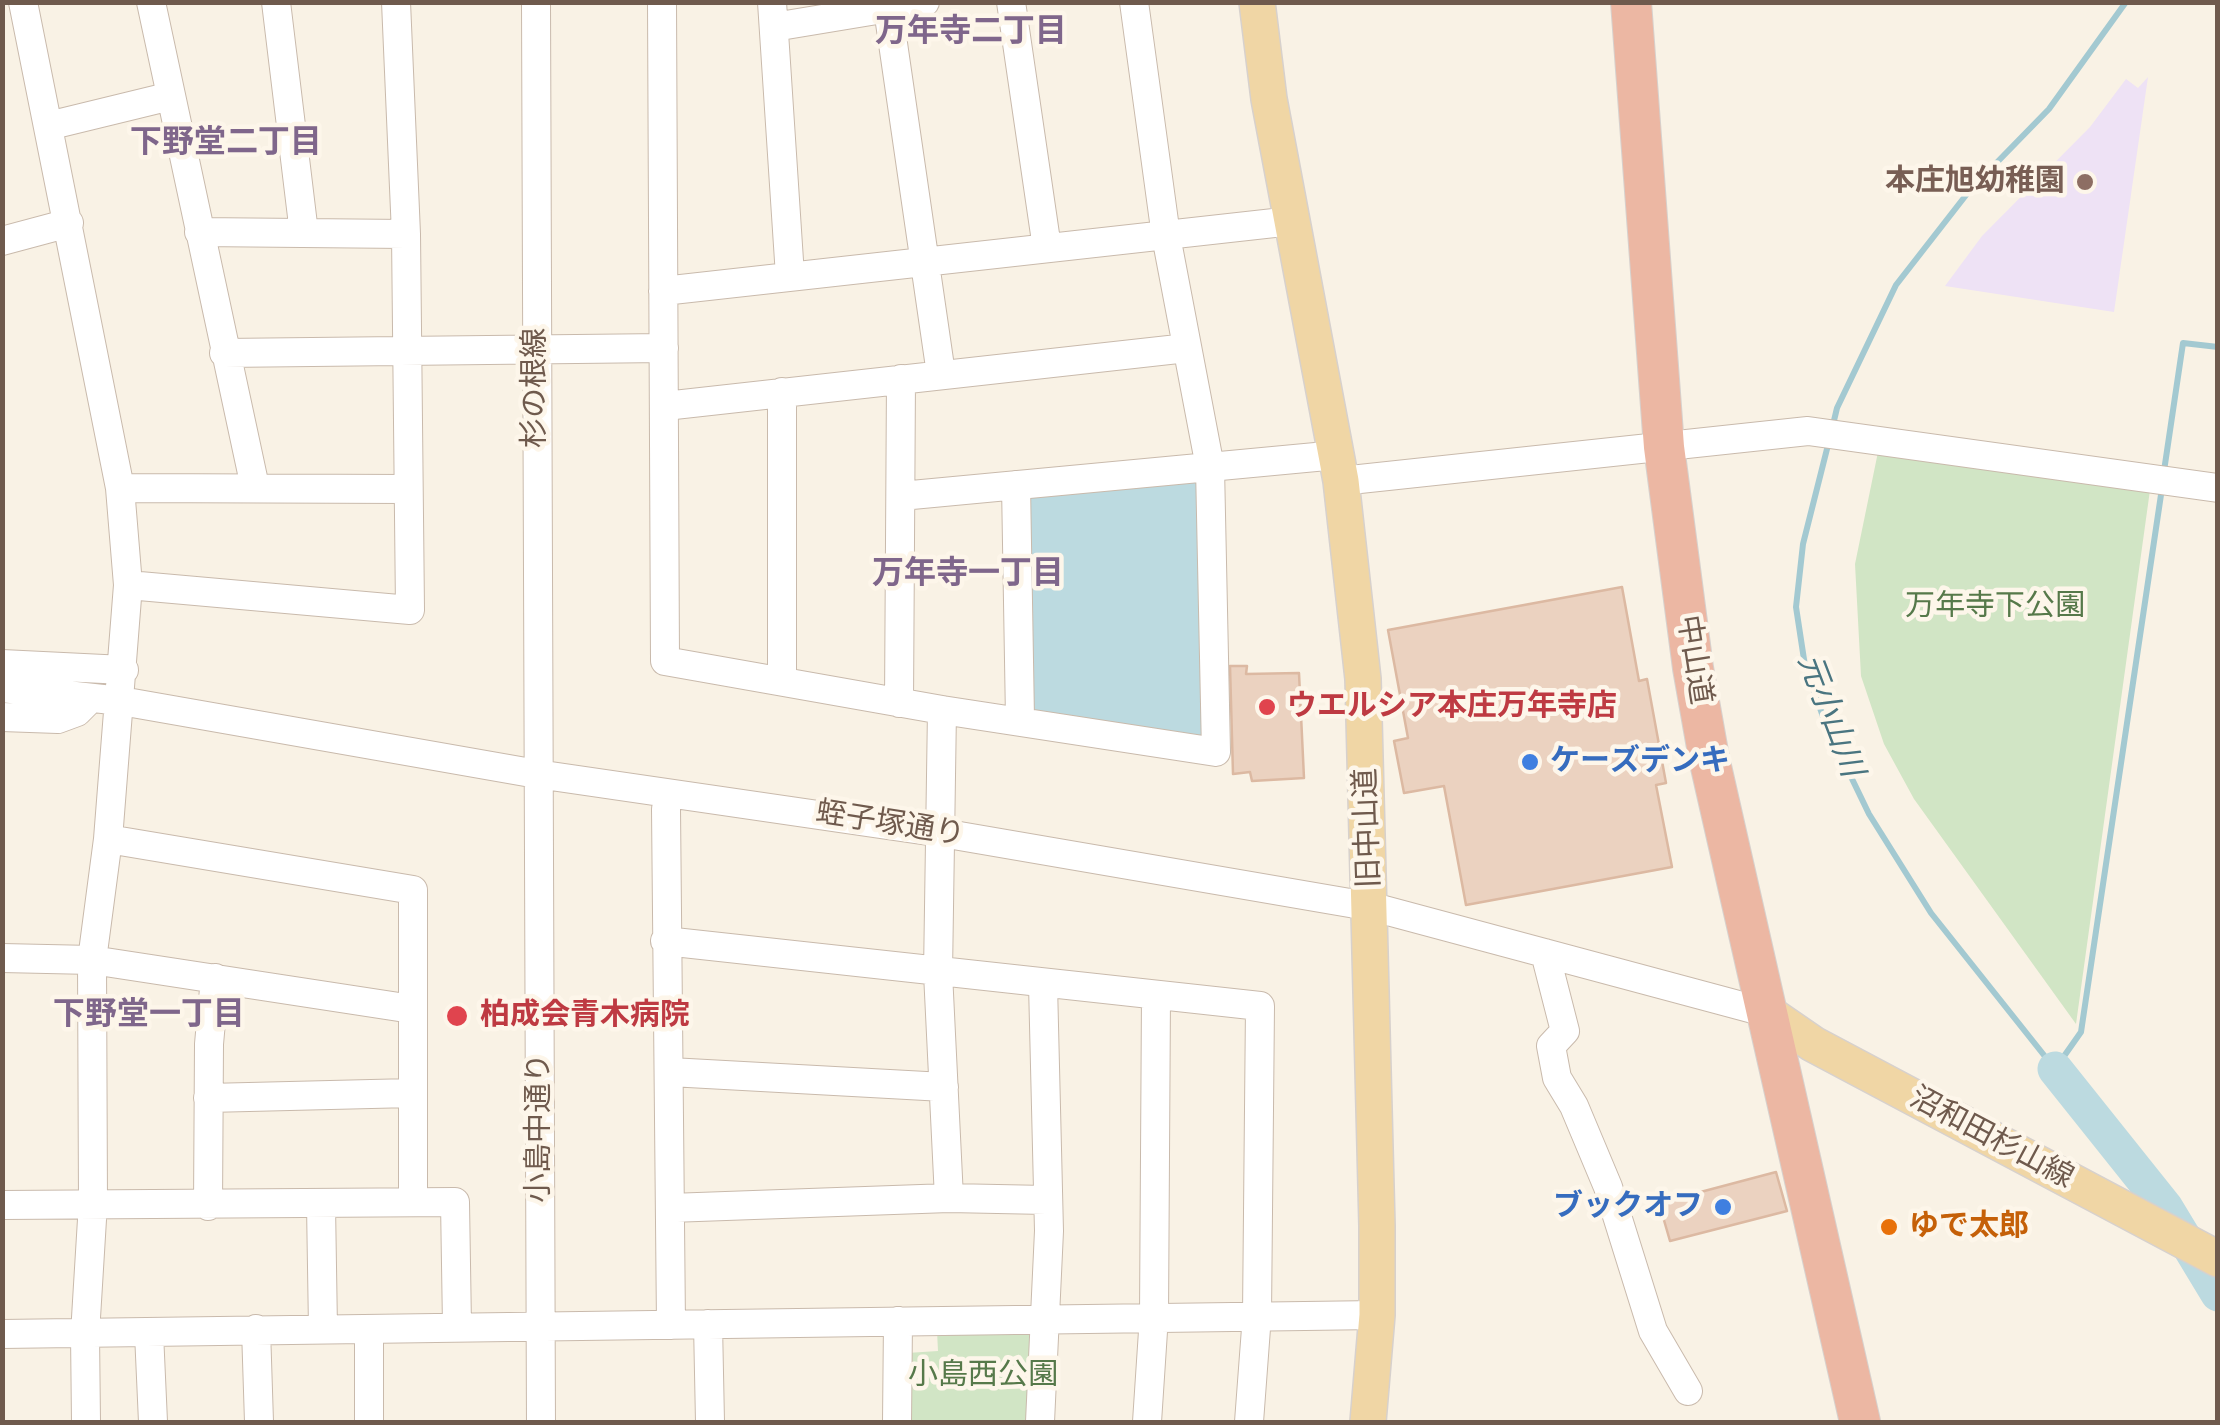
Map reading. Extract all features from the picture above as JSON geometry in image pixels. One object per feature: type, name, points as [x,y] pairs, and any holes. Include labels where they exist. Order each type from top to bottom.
[{"type":"highway","name":"中山道","points":[[1631,2],[1664,446],[1706,740],[1860,1422]]},
{"type":"main road","name":"旧中山道","points":[[1257,2],[1292,221],[1339,468],[1363,679],[1372,907],[1377,1315],[1368,1422]]},
{"type":"main road","name":"沼和田杉山線","points":[[1768,1013],[1813,1044],[2218,1259]]},
{"type":"street","points":[[23,2],[120,488],[128,585],[108,839],[92,960],[93,1203],[85,1334],[86,1422]]},
{"type":"street","points":[[152,2],[254,487]]},
{"type":"street","points":[[276,2],[304,233]]},
{"type":"street","points":[[128,585],[410,610],[409,350],[396,2]]},
{"type":"street","name":"杉の根線","points":[[536,2],[538,774]]},
{"type":"street","points":[[662,2],[664,661],[898,703],[1216,752],[1210,468],[1166,236],[1134,2]]},
{"type":"street","points":[[790,276],[773,15],[888,9],[925,2]]},
{"type":"street","points":[[1011,2],[1047,248]]},
{"type":"street","points":[[888,9],[942,374]]},
{"type":"street","points":[[48,126],[171,96]]},
{"type":"street","points":[[664,291],[1292,221]]},
{"type":"street","points":[[2,241],[69,223]]},
{"type":"street","points":[[200,232],[406,234]]},
{"type":"street","points":[[224,352],[664,348]]},
{"type":"street","points":[[665,406],[1186,348]]},
{"type":"street","points":[[898,703],[900,379]]},
{"type":"street","points":[[782,392],[782,681]]},
{"type":"street","points":[[901,496],[1210,468],[1339,468],[1816,432],[2218,488]]},
{"type":"street","points":[[1016,485],[1020,719]]},
{"type":"street","points":[[120,488],[408,489]]},
{"type":"street","points":[[2,664],[124,670]]},
{"type":"street","name":"蛭子塚通り","points":[[2,688],[121,701],[538,774],[942,832],[1372,907],[1768,1013]]},
{"type":"street","points":[[2,716],[58,720],[77,712],[83,697]]},
{"type":"street","points":[[942,710],[938,973],[949,1198]]},
{"type":"street","name":"小島中通り","points":[[538,774],[542,1422]]},
{"type":"street","points":[[666,810],[671,1325]]},
{"type":"street","points":[[108,839],[414,890],[413,1202]]},
{"type":"street","points":[[666,941],[1260,1006],[1257,1315],[1249,1422]]},
{"type":"street","points":[[1545,953],[1566,1030],[1551,1046],[1557,1078],[1574,1106],[1608,1187],[1653,1331],[1688,1391]]},
{"type":"street","points":[[2,958],[92,960],[412,1009]]},
{"type":"street","points":[[208,1206],[208,1098],[216,978]]},
{"type":"street","points":[[1040,1422],[1048,1317],[1043,984]]},
{"type":"street","points":[[1147,1422],[1154,1316],[1156,994]]},
{"type":"street","points":[[670,1072],[944,1087]]},
{"type":"street","points":[[208,1098],[412,1093]]},
{"type":"street","points":[[670,1208],[949,1198],[1046,1200]]},
{"type":"street","points":[[2,1205],[456,1202],[457,1326]]},
{"type":"street","points":[[321,1205],[323,1329]]},
{"type":"street","points":[[2,1334],[1377,1315]]},
{"type":"street","points":[[898,1321],[898,1422]]},
{"type":"street","points":[[708,1324],[710,1422]]},
{"type":"street","points":[[256,1329],[260,1422]]},
{"type":"street","points":[[369,1329],[369,1422]]},
{"type":"street","points":[[150,1333],[153,1422]]},
{"type":"shaded area","name":"本庄旭幼稚園","points":[[2148,77],[2114,312],[1945,286],[1982,236],[2090,127],[2126,79],[2138,88]]},
{"type":"green space","name":"万年寺下公園","points":[[1878,452],[2150,490],[2076,1024],[1914,799],[1884,744],[1861,676],[1855,564]]},
{"type":"green space","name":"小島西公園","points":[[1033,1327],[1032,1422],[907,1422],[907,1353],[938,1351],[937,1331]]},
{"type":"water","points":[[1195,475],[1201,482],[1208,733],[1201,740],[1035,713],[1024,699],[1024,497]]},
{"type":"building","name":"ケーズデンキ","points":[[1622,587],[1639,681],[1647,679],[1666,783],[1656,785],[1672,867],[1466,905],[1444,786],[1404,793],[1394,741],[1408,738],[1388,630]]},
{"type":"building","name":"ウエルシア本庄万年寺店","points":[[1230,666],[1247,666],[1246,674],[1299,673],[1304,778],[1252,781],[1250,772],[1233,774]]},
{"type":"building","name":"ブックオフ","points":[[1776,1172],[1787,1211],[1670,1241],[1659,1203]]},
{"type":"waterway","name":"元小山川","points":[[1832,429],[1837,408],[1896,285],[1970,190],[2049,109],[2126,2]]},
{"type":"waterway","points":[[2164,471],[2183,343],[2218,347]]},
{"type":"waterway","name":"元小山川","points":[[1829,441],[1803,544],[1796,607],[1805,666],[1826,725],[1869,814],[1931,913],[2055,1069],[2081,1032],[2162,488]]},
{"type":"waterway","name":"元小山川","points":[[2055,1069],[2166,1208],[2218,1294]]},
{"type":"place","name":"本庄旭幼稚園","points":[[2085,182]]},
{"type":"place","name":"ウエルシア本庄万年寺店","points":[[1267,707]]},
{"type":"place","name":"ケーズデンキ","points":[[1530,762]]},
{"type":"place","name":"柏成会青木病院","points":[[457,1016]]},
{"type":"place","name":"ブックオフ","points":[[1723,1207]]},
{"type":"place","name":"ゆで太郎","points":[[1889,1227]]},
{"type":"district","name":"万年寺二丁目","points":[[971,33]]},
{"type":"district","name":"下野堂二丁目","points":[[226,144]]},
{"type":"district","name":"万年寺一丁目","points":[[968,575]]},
{"type":"district","name":"下野堂一丁目","points":[[149,1016]]}]
